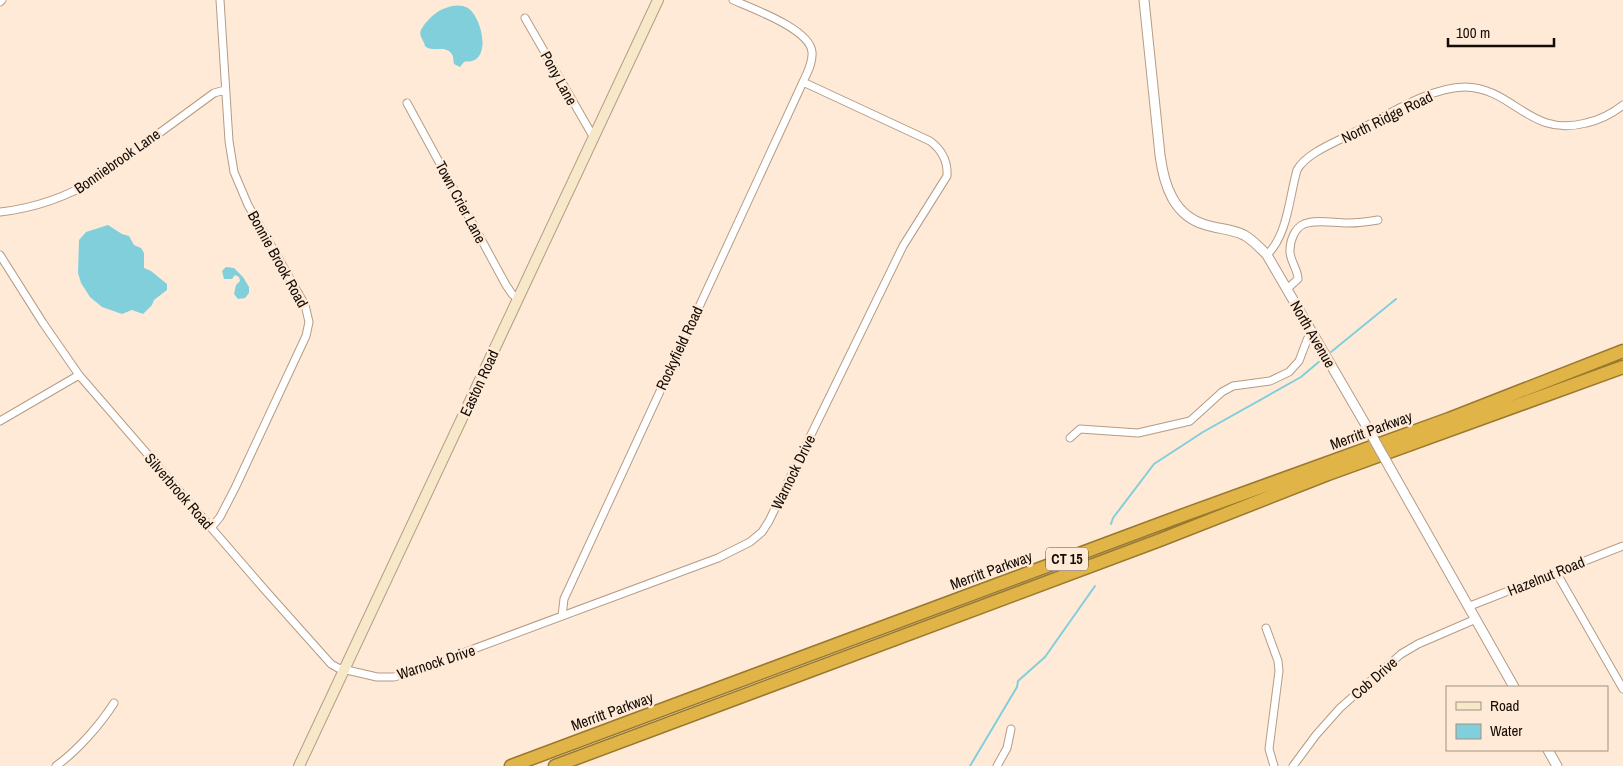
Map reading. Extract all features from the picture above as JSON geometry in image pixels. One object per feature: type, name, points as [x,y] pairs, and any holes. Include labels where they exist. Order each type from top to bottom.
[{"type":"highway","name":"Merritt Parkway","points":[[511,766],[1436,423],[1623,351]]},
{"type":"highway","name":"Merritt Parkway","points":[[555,766],[1160,540],[1337,471],[1623,367]]},
{"type":"main road","name":"Easton Road","points":[[299,766],[658,0]]},
{"type":"street","name":"Bonnie Brook Road","points":[[211,528],[220,516],[235,488],[306,336],[309,322],[305,305],[248,205],[237,182],[232,165],[225,90],[220,0]]},
{"type":"street","name":"Rockyfield Road","points":[[562,616],[564,599],[578,566],[803,82],[812,57],[812,49],[807,40],[788,26],[733,0]]},
{"type":"street","name":"North Avenue","points":[[1144,0],[1160,155],[1163,175],[1169,193],[1177,206],[1188,217],[1205,225],[1232,230],[1244,235],[1267,256],[1367,426],[1513,686]]},
{"type":"street","name":"Pony Lane","points":[[525,18],[594,138]]},
{"type":"street","name":"Warnock Drive","points":[[343,670],[377,677],[401,675],[730,553],[744,546],[762,532],[781,498],[903,246],[947,176],[948,167],[944,155],[930,141],[803,82]]},
{"type":"street","name":"North Ridge Road","points":[[1267,256],[1275,247],[1282,230],[1297,170],[1301,163],[1321,150],[1427,95],[1450,88],[1467,87],[1480,89],[1502,98],[1544,123],[1559,127],[1578,126],[1593,122],[1613,113],[1623,105]]},
{"type":"street","name":"Bonniebrook Lane","points":[[0,212],[59,199],[78,190],[214,93],[225,90]]},
{"type":"street","name":"Town Crier Lane","points":[[408,105],[506,285],[518,299]]},
{"type":"street","points":[[1287,289],[1298,279],[1290,254],[1290,242],[1297,229],[1311,222],[1350,223],[1378,220]]},
{"type":"street","points":[[0,255],[79,375],[0,421]]},
{"type":"street","points":[[1070,438],[1080,429],[1138,433],[1190,421],[1222,392],[1233,386],[1270,381],[1290,372],[1299,361],[1312,331]]},
{"type":"street","name":"Silverbrook Road","points":[[79,375],[331,664],[343,670]]},
{"type":"street","name":"Hazelnut Road","points":[[1470,606],[1623,546]]},
{"type":"street","points":[[1556,572],[1623,689]]},
{"type":"street","name":"Cob Drive","points":[[1293,766],[1335,713],[1401,654],[1418,644],[1476,619]]},
{"type":"street","points":[[1266,628],[1278,660],[1279,671],[1269,749],[1274,766]]},
{"type":"street","points":[[56,766],[67,758],[114,703]]},
{"type":"street","points":[[997,766],[1007,748],[1011,729]]},
{"type":"street","points":[[1548,751],[1556,766]]},
{"type":"water","points":[[452,6],[464,6],[473,13],[477,19],[482,36],[483,44],[478,57],[472,61],[464,62],[460,67],[454,64],[453,55],[448,51],[431,49],[425,46],[420,34],[424,25],[433,15]]},
{"type":"water","points":[[108,225],[129,236],[134,245],[141,248],[144,253],[144,268],[151,271],[167,284],[167,290],[154,300],[152,305],[143,314],[132,310],[122,314],[102,307],[90,297],[81,283],[78,273],[79,240],[86,232]]},
{"type":"water","points":[[226,267],[234,268],[243,277],[249,287],[249,293],[245,298],[238,299],[234,294],[236,285],[240,281],[239,277],[235,275],[232,279],[224,279],[222,271]]},
{"type":"waterway","points":[[1331,352],[1396,299]]},
{"type":"waterway","points":[[1111,524],[1113,518],[1154,464],[1203,432],[1301,377],[1321,360]]},
{"type":"waterway","points":[[970,766],[1017,687],[1018,681],[1045,657],[1095,586]]}]
